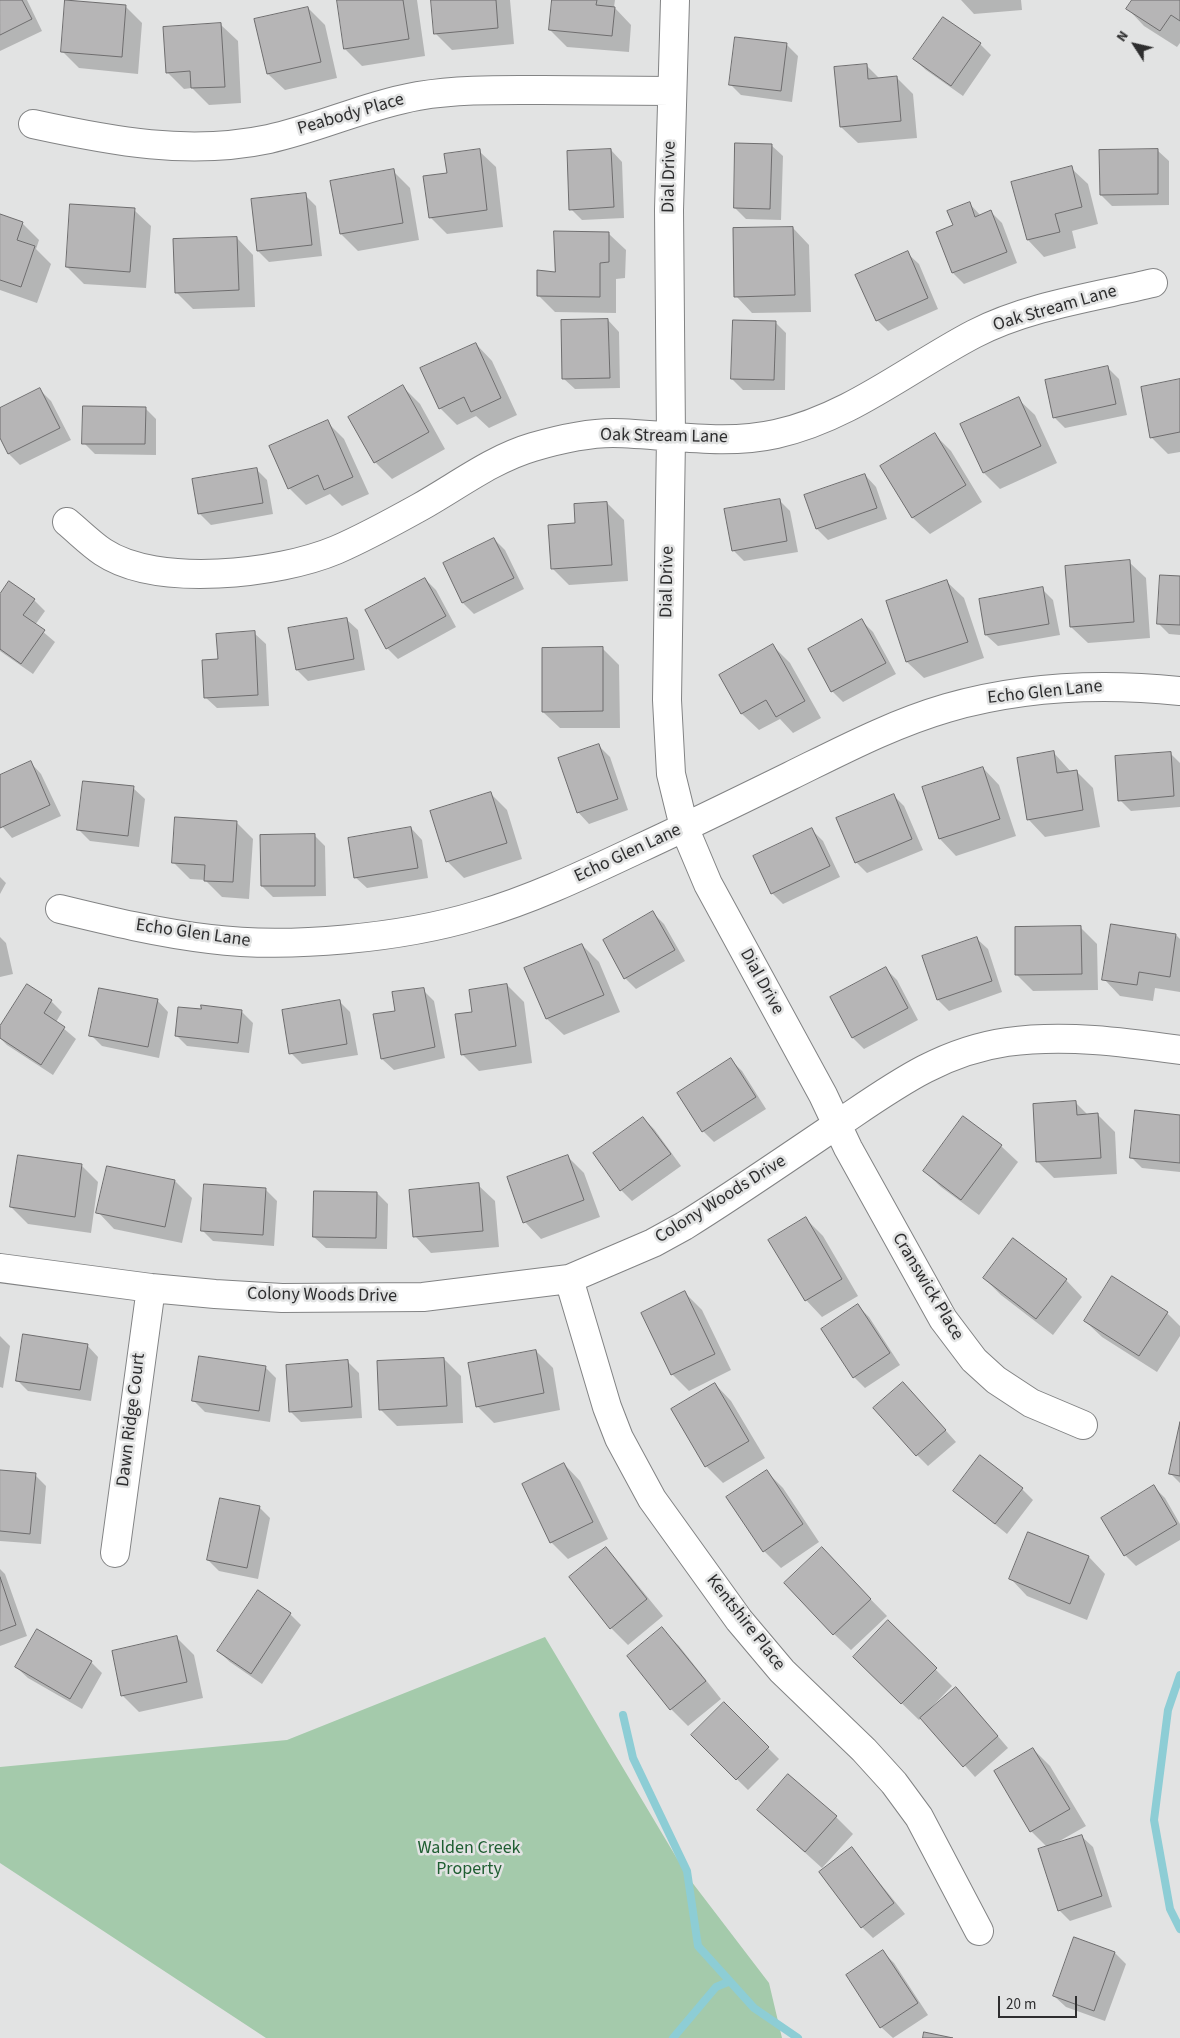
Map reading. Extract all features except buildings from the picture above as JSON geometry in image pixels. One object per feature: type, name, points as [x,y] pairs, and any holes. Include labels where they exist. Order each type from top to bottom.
[{"type":"street","name":"Dial Drive","points":[[675,0],[669,210],[668,735],[672,774],[684,827],[708,884],[837,1125]]},
{"type":"street","name":"Peabody Place","points":[[33,124],[128,143],[164,146],[203,146],[267,139],[298,131],[348,113],[417,96],[457,91],[671,91]]},
{"type":"street","name":"Oak Stream Lane","points":[[68,522],[104,553],[132,566],[161,571],[209,574],[248,571],[296,562],[335,550],[418,508],[508,456],[532,447],[561,440],[611,433],[718,440],[777,434],[811,424],[905,376],[974,334],[1004,320],[1153,283]]},
{"type":"street","name":"Echo Glen Lane","points":[[60,909],[174,934],[214,940],[298,942],[391,934],[478,916],[552,889],[853,745],[944,709],[1016,692],[1060,688],[1104,686],[1180,691]]},
{"type":"street","name":"Colony Woods Drive","points":[[0,1268],[151,1288],[282,1298],[422,1297],[569,1280],[653,1243],[684,1226],[910,1075],[945,1059],[1005,1042],[1077,1039],[1180,1050]]},
{"type":"street","name":"Cranswick Place","points":[[837,1125],[943,1319],[958,1342],[974,1360],[1014,1393],[1083,1425]]},
{"type":"street","name":"Kentshire Place","points":[[569,1280],[607,1407],[619,1438],[652,1499],[739,1620],[770,1656],[864,1750],[894,1783],[918,1817],[979,1931]]},
{"type":"street","name":"Dawn Ridge Court","points":[[115,1553],[151,1288]]},
{"type":"green space","name":"Walden Creek Property","points":[[545,1637],[688,1877],[769,1983],[782,2038],[266,2038],[0,1863],[0,1767],[287,1740]]},
{"type":"waterway","points":[[1180,1675],[1168,1710],[1154,1820],[1170,1909],[1180,1929]]},
{"type":"waterway","points":[[623,1715],[633,1758],[687,1871],[698,1946],[754,2008],[798,2038]]},
{"type":"waterway","points":[[673,2038],[716,1987],[728,1982]]}]
